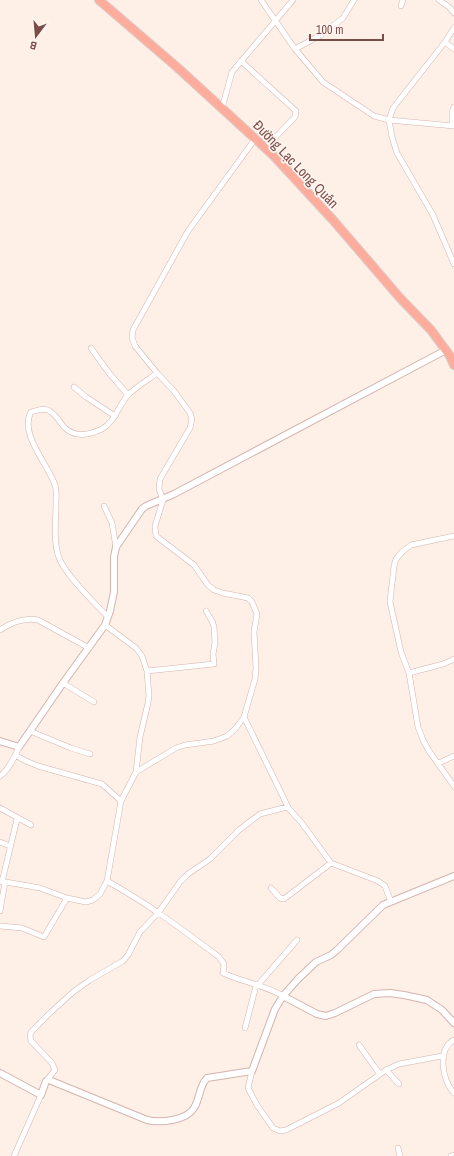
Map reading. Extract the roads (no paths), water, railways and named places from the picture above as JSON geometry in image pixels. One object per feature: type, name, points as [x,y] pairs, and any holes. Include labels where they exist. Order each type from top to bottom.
[{"type":"highway","name":"Đường Lạc Long Quân","points":[[99,0],[173,64],[265,148],[303,188],[400,298],[431,330],[454,363]]},
{"type":"street","points":[[261,0],[295,49],[323,82],[374,116],[389,120],[453,126],[452,112],[454,107]]},
{"type":"street","points":[[222,108],[232,74],[240,61],[293,0]]},
{"type":"street","points":[[295,49],[321,35],[343,18],[354,0]]},
{"type":"street","points":[[401,6],[403,0]]},
{"type":"street","points":[[439,0],[449,7],[454,13]]},
{"type":"street","points":[[454,28],[445,42],[393,108],[389,120],[392,137],[397,152],[433,215],[454,264]]},
{"type":"street","points":[[445,42],[454,49]]},
{"type":"street","points":[[240,61],[296,111],[295,117],[265,148]]},
{"type":"street","points":[[136,772],[176,748],[185,745],[214,741],[227,736],[235,729],[244,717],[255,679],[255,608],[248,598],[214,590],[208,585],[194,565],[157,538],[154,529],[163,500],[159,489],[160,479],[190,428],[192,419],[190,413],[174,391],[157,373],[133,341],[131,336],[188,231],[255,139]]},
{"type":"street","points":[[91,348],[109,373],[128,395]]},
{"type":"street","points":[[116,547],[142,509],[146,506],[163,500],[446,350]]},
{"type":"street","points":[[108,617],[74,579],[60,560],[56,543],[55,485],[33,442],[27,425],[28,417],[31,412],[35,410],[51,411],[66,429],[77,435],[84,435],[102,429],[115,416],[128,395],[157,373]]},
{"type":"street","points":[[74,387],[86,397],[115,416]]},
{"type":"street","points":[[0,776],[16,755],[19,747],[63,683],[105,626],[114,592],[114,557],[116,547],[112,523],[104,506]]},
{"type":"street","points":[[454,536],[411,545],[402,552],[395,563],[390,602],[401,652],[409,673],[418,727],[423,740],[454,786]]},
{"type":"street","points":[[147,671],[214,664],[214,627],[206,611]]},
{"type":"street","points":[[0,630],[11,623],[29,618],[38,620],[89,648]]},
{"type":"street","points":[[2,882],[40,888],[67,898],[82,902],[90,902],[97,898],[107,881],[122,801],[136,772],[140,737],[149,696],[147,671],[142,656],[136,648],[105,626]]},
{"type":"street","points":[[409,673],[443,664],[454,659]]},
{"type":"street","points":[[63,683],[94,702]]},
{"type":"street","points":[[244,717],[287,807],[302,822],[331,863],[378,881],[385,886],[391,902]]},
{"type":"street","points":[[30,731],[90,754]]},
{"type":"street","points":[[0,741],[19,747]]},
{"type":"street","points":[[16,755],[38,766],[102,784],[122,801]]},
{"type":"street","points":[[439,763],[454,756]]},
{"type":"street","points":[[14,1156],[46,1081],[55,1070],[52,1062],[31,1041],[31,1032],[73,992],[90,980],[123,961],[128,955],[140,932],[158,913],[180,882],[188,874],[210,859],[239,830],[260,814],[287,807]]},
{"type":"street","points":[[0,808],[12,814],[17,819],[31,825]]},
{"type":"street","points":[[0,911],[2,882],[17,819]]},
{"type":"street","points":[[0,842],[10,846]]},
{"type":"street","points":[[271,888],[280,898],[284,899],[331,863]]},
{"type":"street","points":[[442,1056],[399,1064],[386,1070],[338,1103],[286,1130],[280,1131],[273,1128],[257,1105],[248,1085],[275,1008],[298,979],[316,962],[331,955],[383,905],[454,876]]},
{"type":"street","points":[[107,881],[125,890],[219,957],[224,964],[223,973],[272,990],[317,1014],[326,1016],[374,994],[390,994],[404,995],[427,1000],[442,1010],[454,1023]]},
{"type":"street","points":[[0,926],[22,928],[44,937],[67,898]]},
{"type":"street","points":[[245,1028],[257,986],[297,940]]},
{"type":"street","points":[[454,1040],[448,1045],[442,1056],[446,1080],[448,1086],[454,1093]]},
{"type":"street","points":[[359,1044],[379,1074]]},
{"type":"street","points":[[386,1070],[399,1084]]},
{"type":"street","points":[[46,1081],[50,1080],[147,1120],[156,1122],[168,1121],[188,1113],[194,1108],[203,1083],[207,1078],[252,1071]]},
{"type":"street","points":[[0,1073],[41,1095]]},
{"type":"street","points":[[398,1148],[400,1156]]}]
